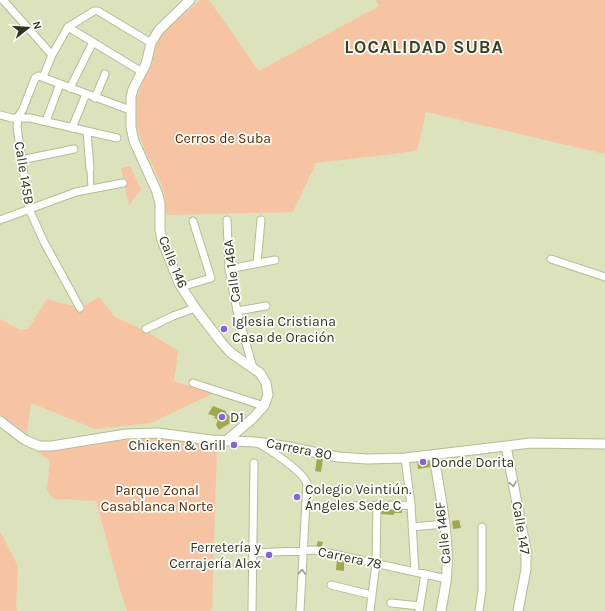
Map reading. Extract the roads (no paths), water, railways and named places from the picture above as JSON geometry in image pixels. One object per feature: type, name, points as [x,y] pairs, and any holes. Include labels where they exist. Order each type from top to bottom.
[{"type":"street","points":[[3,0],[52,55]]},
{"type":"street","points":[[130,110],[43,77],[52,55],[68,27],[94,11],[98,11],[151,43],[159,30],[190,0]]},
{"type":"street","points":[[68,27],[142,72]]},
{"type":"street","points":[[70,88],[93,42]]},
{"type":"street","name":"Calle 146","points":[[151,43],[148,58],[133,89],[130,110],[134,141],[157,192],[160,203],[160,230],[162,240],[168,259],[181,287],[195,308],[226,348],[260,373],[266,383],[268,395],[264,406]]},
{"type":"street","points":[[95,98],[105,74]]},
{"type":"street","name":"Calle 145B","points":[[43,77],[39,76],[35,78],[24,109],[18,118],[17,127],[29,209],[44,242],[80,308]]},
{"type":"street","points":[[46,121],[60,84]]},
{"type":"street","points":[[72,128],[86,94]]},
{"type":"street","points":[[0,115],[46,121],[117,138]]},
{"type":"street","points":[[87,131],[91,189]]},
{"type":"street","points":[[22,160],[74,148]]},
{"type":"street","points":[[0,220],[76,192],[123,183]]},
{"type":"street","name":"Calle 146A","points":[[227,220],[229,269],[237,311],[253,368]]},
{"type":"street","points":[[257,264],[261,220]]},
{"type":"street","points":[[181,287],[211,278],[193,221]]},
{"type":"street","points":[[551,259],[605,277]]},
{"type":"street","points":[[229,269],[275,260]]},
{"type":"street","points":[[237,311],[266,306]]},
{"type":"street","points":[[146,329],[173,316],[195,308]]},
{"type":"street","points":[[193,383],[264,406],[252,419],[226,441]]},
{"type":"street","name":"Carrera 80","points":[[0,422],[25,440],[45,447],[126,434],[158,433],[226,441],[255,442],[353,459],[385,460],[531,443],[605,444]]},
{"type":"street","points":[[255,442],[285,462],[305,479],[307,483],[308,489],[300,611]]},
{"type":"street","name":"Calle 147","points":[[506,446],[526,550],[526,569],[518,611]]},
{"type":"street","name":"Calle 146F","points":[[434,455],[447,554],[447,579],[441,611]]},
{"type":"street","points":[[405,458],[411,505],[415,572]]},
{"type":"street","points":[[252,611],[254,462]]},
{"type":"street","points":[[370,611],[376,563],[377,505]]},
{"type":"street","points":[[335,506],[411,505]]},
{"type":"street","points":[[412,527],[444,524]]},
{"type":"street","points":[[479,611],[482,590],[482,527]]},
{"type":"street","name":"Carrera 78","points":[[253,553],[315,550],[447,579]]},
{"type":"street","points":[[391,603],[420,609],[425,574]]},
{"type":"street","points":[[331,586],[372,595]]},
{"type":"place","name":"Iglesia Cristiana Casa de Oración","points":[[224,329]]},
{"type":"place","name":"D1","points":[[222,417]]},
{"type":"place","name":"Chicken & Grill","points":[[234,445]]},
{"type":"place","name":"Donde Dorita","points":[[423,462]]},
{"type":"place","name":"Colegio Veintiún. Ángeles Sede C","points":[[297,497]]},
{"type":"place","name":"Ferretería y Cerrajería Alex","points":[[269,555]]},
{"type":"district","name":"LOCALIDAD SUBA","points":[[424,47]]},
{"type":"park label","name":"Cerros de Suba","points":[[223,138]]},
{"type":"park label","name":"Parque Zonal Casablanca Norte","points":[[157,498]]}]
